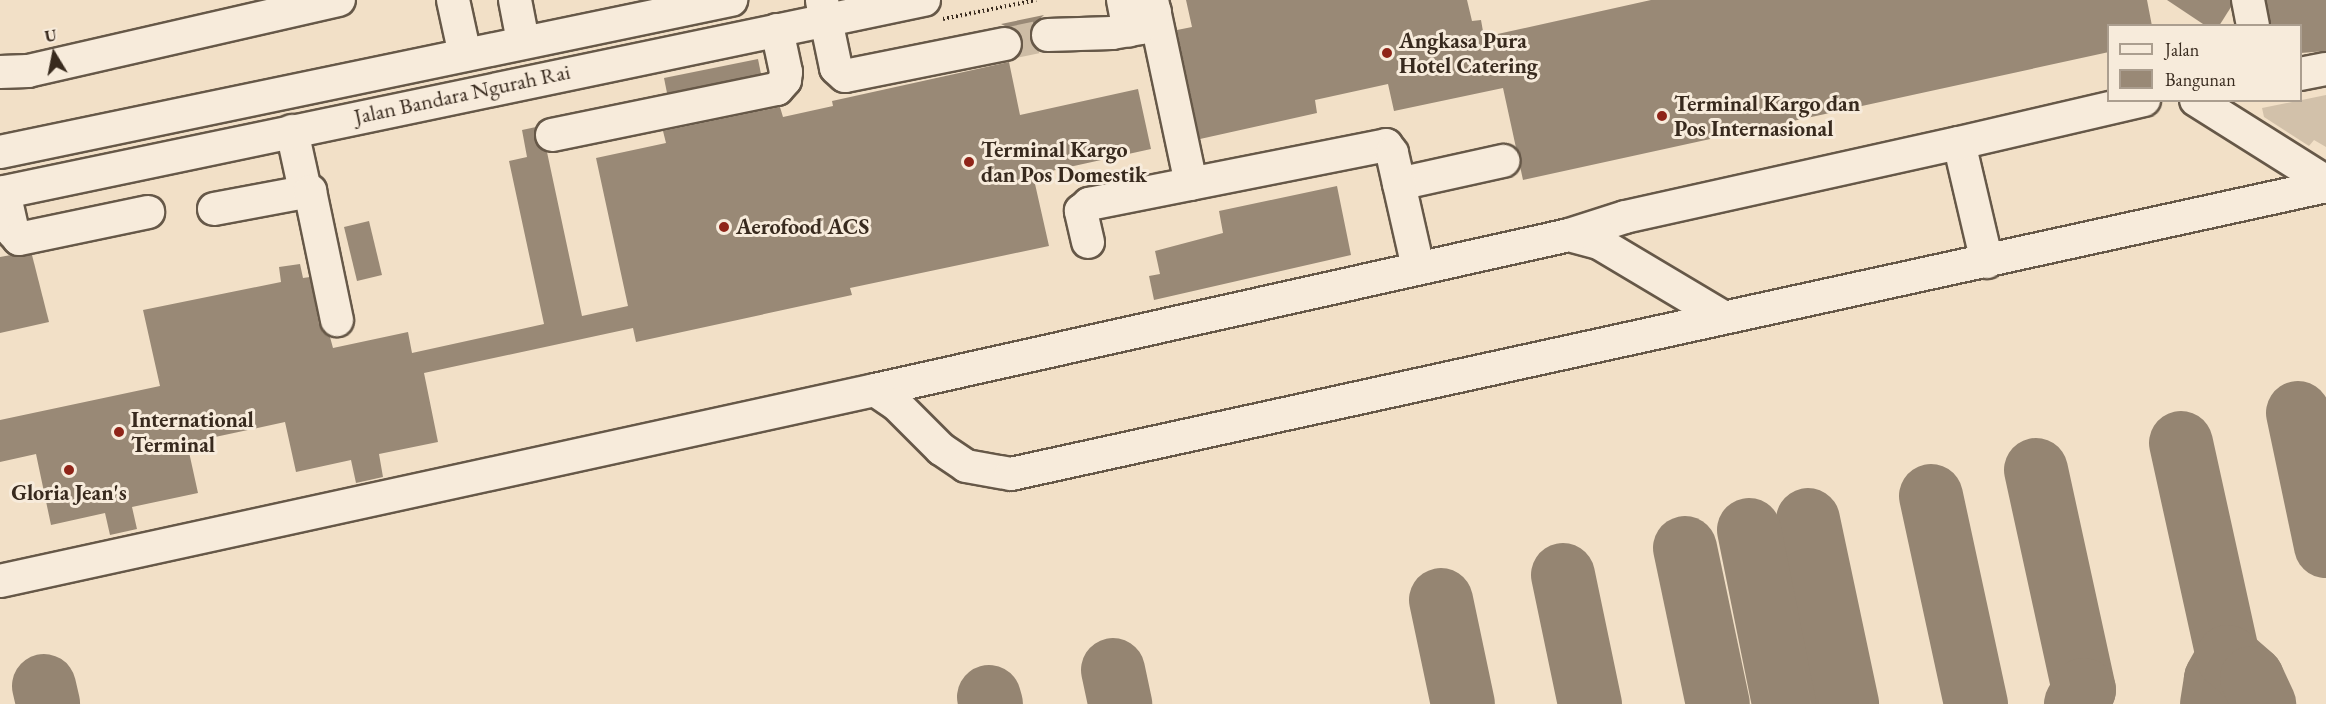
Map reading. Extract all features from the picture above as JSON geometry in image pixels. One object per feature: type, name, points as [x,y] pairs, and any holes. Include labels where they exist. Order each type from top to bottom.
[{"type":"street","points":[[0,72],[28,71],[339,0]]},
{"type":"street","points":[[453,0],[465,55]]},
{"type":"street","points":[[515,0],[523,41]]},
{"type":"street","name":"Jalan Bandara Ngurah Rai","points":[[0,152],[523,41],[731,0]]},
{"type":"street","name":"Jalan Bandara Ngurah Rai","points":[[2,192],[777,30],[824,10],[924,0]]},
{"type":"street","points":[[1123,0],[1129,30]]},
{"type":"street","points":[[2248,0],[2253,24]]},
{"type":"street","points":[[1048,35],[1140,28],[1154,6]]},
{"type":"street","points":[[1154,6],[1191,184]]},
{"type":"street","points":[[824,10],[836,68],[845,76],[1005,44]]},
{"type":"street","points":[[552,135],[777,89],[785,80],[786,72],[777,30]]},
{"type":"street","points":[[2302,74],[2326,69]]},
{"type":"street","points":[[0,581],[875,390],[1569,235],[1625,216],[2135,102]]},
{"type":"street","points":[[2199,102],[2326,184]]},
{"type":"street","points":[[190,112],[199,150]]},
{"type":"street","points":[[292,131],[305,190],[313,199],[337,320]]},
{"type":"street","points":[[1959,143],[1987,262]]},
{"type":"street","points":[[1088,242],[1081,212],[1083,206],[1382,146],[1390,148],[1418,267]]},
{"type":"street","points":[[1399,184],[1503,161]]},
{"type":"street","points":[[875,390],[896,404],[941,449],[966,466],[1011,474],[1723,317],[1987,262],[2326,184]]},
{"type":"street","points":[[214,209],[305,190]]},
{"type":"street","points":[[2,192],[13,232],[19,239],[148,212]]},
{"type":"street","points":[[1569,235],[1599,243],[1723,317]]},
{"type":"shaded area","points":[[2326,95],[2326,147],[2314,140],[2309,146],[2264,117],[2262,108],[2302,102],[2302,100]]},
{"type":"building","name":"Terminal Kargo dan Pos Internasional","points":[[1186,0],[1467,0],[1472,21],[1481,20],[1484,37],[1651,0],[2147,0],[2152,24],[2107,24],[2107,52],[1523,180],[1503,88],[1394,111],[1388,84],[1315,100],[1317,113],[1200,139],[1177,30],[1192,27]]},
{"type":"building","points":[[2167,0],[2230,0],[2231,7],[2220,24],[2203,24]]},
{"type":"building","points":[[2266,0],[2326,0],[2326,51],[2302,53],[2302,24],[2271,24]]},
{"type":"building","points":[[1044,15],[1032,26],[1030,35],[1038,50],[1020,53],[1023,41],[1019,33],[1001,24]]},
{"type":"building","points":[[758,59],[761,74],[667,93],[664,78]]},
{"type":"building","points":[[1009,62],[1020,115],[1138,89],[1151,149],[1033,175],[1049,246],[850,288],[852,295],[636,342],[633,328],[424,373],[438,442],[379,454],[383,477],[356,483],[351,460],[296,472],[285,422],[187,443],[198,493],[132,507],[137,529],[110,535],[105,513],[51,525],[36,454],[0,462],[0,420],[160,386],[143,310],[281,282],[279,267],[300,264],[303,278],[310,277],[319,324],[330,337],[333,348],[408,332],[412,353],[544,324],[509,161],[527,157],[522,130],[536,127],[535,139],[547,152],[582,316],[628,306],[596,158],[666,143],[663,131],[780,107],[783,117],[833,106],[832,101]]},
{"type":"building","points":[[1337,186],[1351,255],[1154,300],[1149,276],[1160,274],[1155,251],[1223,233],[1219,211]]},
{"type":"building","points":[[369,221],[382,275],[357,281],[344,227]]},
{"type":"building","points":[[32,255],[49,322],[0,333],[0,257]]},
{"type":"taxiway","points":[[2298,413],[2326,546]]},
{"type":"taxiway","points":[[2181,443],[2228,657],[2216,679],[2212,704]]},
{"type":"taxiway","points":[[2036,470],[2084,690],[2076,704]]},
{"type":"taxiway","points":[[1931,496],[1976,704]]},
{"type":"taxiway","points":[[1808,520],[1847,704]]},
{"type":"taxiway","points":[[1749,530],[1784,704]]},
{"type":"taxiway","points":[[1685,548],[1718,704]]},
{"type":"taxiway","points":[[1563,575],[1590,704]]},
{"type":"taxiway","points":[[1441,600],[1463,704]]},
{"type":"taxiway","points":[[2228,657],[2252,678],[2264,704]]},
{"type":"taxiway","points":[[1113,670],[1120,704]]},
{"type":"taxiway","points":[[44,686],[48,704]]},
{"type":"taxiway","points":[[989,697],[991,704]]},
{"type":"tunnel","points":[[1005,44],[1048,35]]},
{"type":"place","name":"Angkasa Pura Hotel Catering","points":[[1387,53]]},
{"type":"place","name":"Terminal Kargo dan Pos Internasional","points":[[1662,116]]},
{"type":"place","name":"Terminal Kargo dan Pos Domestik","points":[[969,162]]},
{"type":"place","name":"Aerofood ACS","points":[[724,227]]},
{"type":"place","name":"International Terminal","points":[[119,432]]},
{"type":"place","name":"Gloria Jean's","points":[[69,470]]}]
